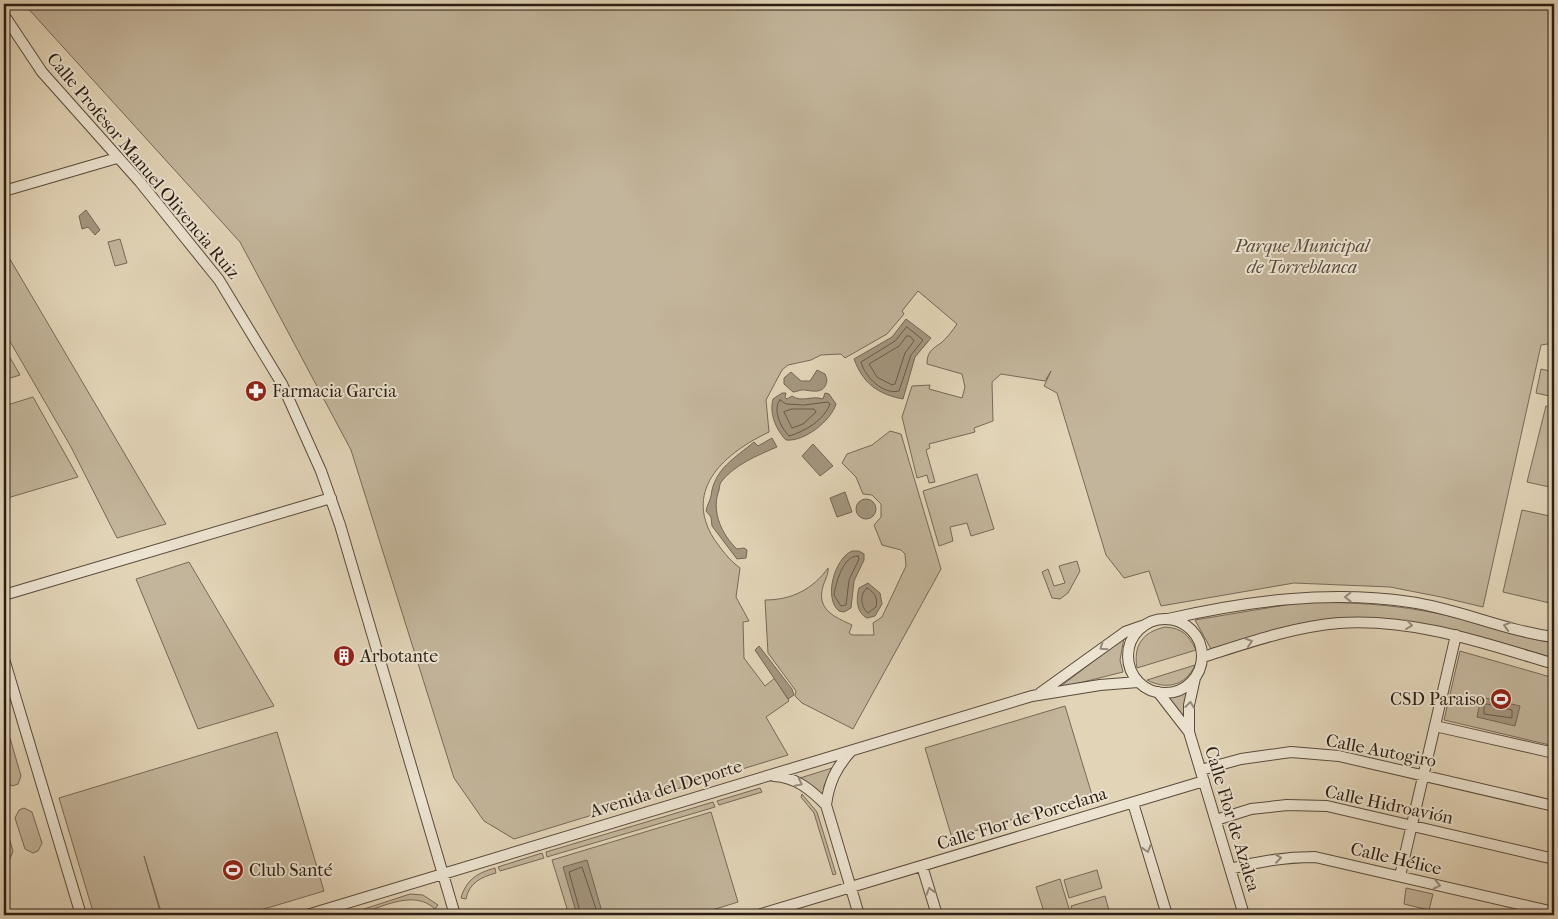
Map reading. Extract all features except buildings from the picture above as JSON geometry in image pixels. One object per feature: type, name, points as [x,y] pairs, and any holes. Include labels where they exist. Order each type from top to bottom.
[{"type":"street","name":"Calle Profesor Manuel Olivencia Ruiz","points":[[4,15],[42,72],[140,182],[219,280],[282,384],[331,498],[455,915]]},
{"type":"street","points":[[4,191],[117,158]]},
{"type":"street","points":[[4,595],[331,498]]},
{"type":"street","points":[[1189,732],[1158,692],[1138,682],[1130,669],[1129,650],[1136,634],[1146,625],[1156,620],[1291,597],[1354,597],[1418,604],[1554,637]]},
{"type":"street","points":[[1168,619],[1179,621],[1189,627],[1201,646],[1202,657],[1189,704],[1189,732]]},
{"type":"street","points":[[1202,657],[1302,628],[1339,623],[1412,625],[1456,634],[1554,664]]},
{"type":"street","name":"Avenida del Deporte","points":[[1035,696],[1124,632],[1146,625]]},
{"type":"street","points":[[1400,876],[1456,634]]},
{"type":"street","points":[[4,659],[81,915]]},
{"type":"street","points":[[1158,692],[1178,691],[1195,678]]},
{"type":"street","name":"Avenida del Deporte","points":[[307,915],[1035,696],[1100,685],[1138,682]]},
{"type":"street","points":[[1435,726],[1554,753]]},
{"type":"street","name":"Calle Flor de Azalea","points":[[1189,732],[1244,915]]},
{"type":"street","points":[[852,750],[836,768],[828,788],[826,805],[859,915]]},
{"type":"street","name":"Calle Autogiro","points":[[1201,770],[1241,759],[1291,752],[1339,756],[1554,806]]},
{"type":"street","points":[[766,776],[786,777],[810,788],[826,805]]},
{"type":"street","name":"Calle Flor de Porcelana","points":[[758,915],[779,912],[850,888],[1204,781]]},
{"type":"street","points":[[1133,802],[1167,915]]},
{"type":"street","name":"Calle Hidroavión","points":[[1216,820],[1251,809],[1287,805],[1328,806],[1554,859]]},
{"type":"street","name":"Calle Hélice","points":[[1230,869],[1258,861],[1286,857],[1315,857],[1554,912]]},
{"type":"street","points":[[922,866],[937,915]]},
{"type":"green space","name":"Parque Municipal de Torreblanca","points":[[24,4],[1554,4],[1554,343],[1541,345],[1483,607],[1390,587],[1294,583],[1161,606],[1149,571],[1124,578],[1106,555],[1057,393],[1044,386],[1051,371],[1045,381],[1001,374],[992,382],[993,421],[974,428],[975,432],[929,444],[930,448],[926,450],[935,482],[929,483],[927,475],[917,478],[902,417],[912,386],[930,385],[929,389],[962,398],[965,387],[962,374],[927,364],[931,351],[945,339],[957,324],[918,291],[902,311],[904,314],[887,334],[845,358],[841,354],[821,355],[811,360],[788,365],[782,370],[766,400],[769,432],[753,440],[725,461],[714,474],[706,488],[703,504],[705,521],[714,539],[729,558],[740,568],[736,597],[749,621],[743,622],[744,658],[765,686],[775,678],[789,701],[766,717],[788,755],[514,839],[484,821],[454,778],[351,450],[240,242]]},
{"type":"green space","points":[[120,239],[127,263],[115,266],[108,242]]},
{"type":"green space","points":[[4,249],[166,524],[117,538],[71,447],[4,331]]},
{"type":"green space","points":[[4,347],[20,375],[4,380]]},
{"type":"green space","points":[[1541,369],[1554,372],[1554,397],[1536,393]]},
{"type":"green space","points":[[33,397],[78,477],[4,499],[4,406]]},
{"type":"green space","points":[[1546,406],[1554,407],[1554,488],[1527,482]]},
{"type":"green space","points":[[890,431],[901,434],[941,569],[853,729],[802,703],[795,696],[796,691],[768,653],[765,600],[784,598],[801,592],[816,582],[828,568],[823,586],[822,601],[828,612],[852,625],[849,633],[852,635],[874,635],[873,623],[882,617],[906,566],[905,554],[901,550],[882,545],[874,525],[881,517],[881,504],[872,495],[863,494],[856,477],[842,463],[847,454],[872,445]]},
{"type":"green space","points":[[977,474],[994,529],[971,536],[967,523],[950,527],[953,541],[939,546],[923,491]]},
{"type":"green space","points":[[1522,510],[1554,517],[1554,604],[1503,592]]},
{"type":"green space","points":[[1077,561],[1080,571],[1068,593],[1060,599],[1052,598],[1042,572],[1048,569],[1054,586],[1065,583],[1059,566]]},
{"type":"green space","points":[[189,562],[274,706],[198,729],[136,579]]},
{"type":"green space","points":[[1297,603],[1378,605],[1438,614],[1554,643],[1554,658],[1492,640],[1428,625],[1364,618],[1332,619],[1299,624],[1211,649],[1195,620]]},
{"type":"green space","points":[[1165,627],[1184,633],[1191,640],[1196,650],[1137,668],[1138,646],[1141,641],[1151,632]]},
{"type":"green space","points":[[1124,638],[1120,660],[1123,672],[1061,686]]},
{"type":"green space","name":"CSD Paraiso","points":[[1460,651],[1554,678],[1554,746],[1444,720]]},
{"type":"green space","points":[[1195,665],[1186,678],[1175,684],[1161,685],[1147,680]]},
{"type":"green space","points":[[1187,691],[1186,721],[1167,697]]},
{"type":"green space","points":[[1065,706],[1092,795],[952,838],[925,748]]},
{"type":"green space","points":[[277,732],[324,891],[244,915],[162,915],[144,856],[161,915],[94,915],[59,798]]},
{"type":"green space","points":[[4,735],[10,738],[21,776],[18,784],[12,786],[4,780]]},
{"type":"green space","points":[[832,768],[824,786],[823,797],[815,788],[800,778]]},
{"type":"green space","points":[[760,788],[762,792],[719,805],[717,801]]},
{"type":"green space","points":[[802,794],[817,812],[836,874],[833,875],[814,813],[801,797]]},
{"type":"green space","points":[[713,802],[715,807],[547,857],[546,852]]},
{"type":"green space","points":[[24,808],[32,812],[42,843],[38,851],[33,853],[25,849],[15,818],[19,810]]},
{"type":"green space","points":[[711,812],[738,902],[696,915],[569,915],[552,860]]},
{"type":"green space","points":[[4,821],[13,851],[10,859],[4,861]]},
{"type":"green space","points":[[542,853],[544,858],[500,871],[498,867]]},
{"type":"green space","points":[[495,868],[496,873],[485,876],[477,881],[470,889],[466,899],[461,898],[466,886],[473,878]]},
{"type":"green space","points":[[1097,870],[1102,888],[1069,898],[1064,880]]},
{"type":"green space","points":[[1060,879],[1071,915],[1045,915],[1036,887]]},
{"type":"green space","points":[[1406,888],[1433,894],[1429,910],[1404,904]]},
{"type":"green space","points":[[410,894],[423,895],[438,905],[435,909],[427,903],[418,900],[398,901],[359,914],[358,911]]},
{"type":"green space","points":[[1105,896],[1110,914],[1074,915],[1071,906]]},
{"type":"water","points":[[86,210],[100,230],[95,235],[88,227],[82,229],[79,216]]},
{"type":"water","points":[[906,319],[931,338],[915,357],[903,399],[886,394],[872,386],[862,375],[854,359],[892,337]]},
{"type":"water","points":[[817,370],[825,374],[827,380],[824,387],[819,391],[804,390],[793,392],[784,384],[784,378],[791,372],[801,381],[810,381]]},
{"type":"water","points":[[782,393],[786,393],[785,397],[787,399],[792,396],[800,399],[823,399],[825,393],[829,394],[836,404],[829,417],[816,429],[801,438],[786,440],[776,426],[772,410],[773,399]]},
{"type":"water","points":[[772,438],[777,447],[739,466],[726,476],[720,484],[716,501],[717,516],[727,537],[737,549],[744,548],[747,550],[746,558],[737,559],[712,526],[711,517],[706,509],[716,478],[726,465],[754,442],[758,446]]},
{"type":"water","points":[[813,444],[833,466],[820,476],[802,456]]},
{"type":"water","points":[[845,492],[852,512],[837,517],[830,498]]},
{"type":"water","points":[[866,499],[873,502],[876,509],[873,516],[866,519],[859,516],[856,509],[859,502]]},
{"type":"water","points":[[852,551],[859,551],[864,554],[864,560],[854,581],[851,608],[844,612],[839,611],[834,605],[832,597],[833,579],[841,561]]},
{"type":"water","points":[[868,583],[880,593],[882,604],[875,616],[867,618],[859,609],[857,596],[859,588]]},
{"type":"water","points":[[759,646],[792,689],[794,695],[788,699],[755,650]]},
{"type":"water","points":[[1481,697],[1520,706],[1515,726],[1477,717]]},
{"type":"water","points":[[587,860],[603,915],[577,915],[563,867]]},
{"type":"place","name":"Farmacia Garcia","points":[[256,391]]},
{"type":"place","name":"Arbotante","points":[[344,656]]},
{"type":"place","name":"CSD Paraiso","points":[[1501,699]]},
{"type":"place","name":"Club Santé","points":[[233,870]]}]
